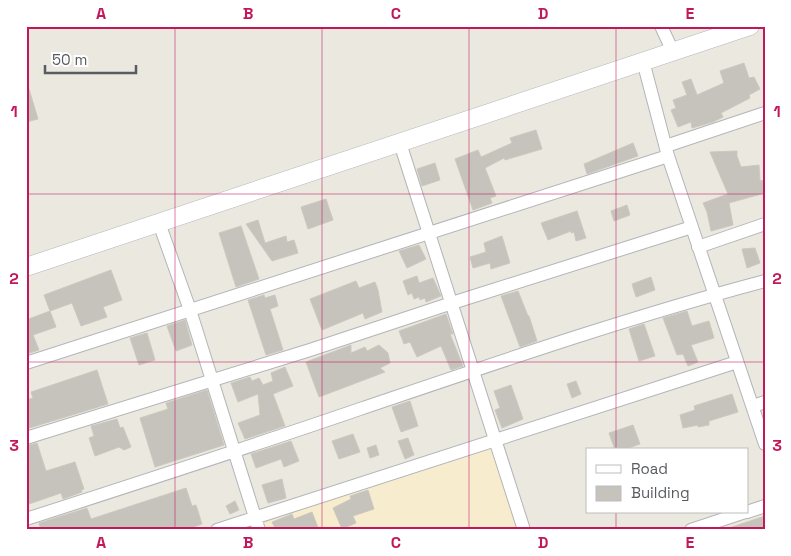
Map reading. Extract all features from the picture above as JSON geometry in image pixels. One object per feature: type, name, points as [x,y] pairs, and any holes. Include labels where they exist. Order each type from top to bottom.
[{"type":"street","points":[[661,26],[673,52]]},
{"type":"street","points":[[26,267],[750,26]]},
{"type":"street","points":[[643,61],[667,151],[698,247],[737,362],[759,404],[765,444]]},
{"type":"street","points":[[26,363],[430,232],[667,151],[765,113]]},
{"type":"street","points":[[400,143],[524,530]]},
{"type":"street","points":[[159,223],[190,310],[257,524]]},
{"type":"street","points":[[698,247],[765,224]]},
{"type":"street","points":[[26,438],[310,350],[692,227]]},
{"type":"street","points":[[26,519],[234,452],[474,371],[714,294],[765,281]]},
{"type":"street","points":[[217,530],[257,524],[376,478],[737,362]]},
{"type":"street","points":[[748,511],[765,506]]},
{"type":"street","points":[[691,530],[740,514]]},
{"type":"sand","points":[[491,445],[518,530],[261,530],[258,521]]},
{"type":"building","points":[[744,63],[749,78],[754,77],[760,89],[749,95],[750,98],[721,113],[723,117],[713,122],[692,128],[691,122],[678,127],[671,110],[676,108],[673,100],[687,95],[682,82],[691,79],[697,95],[724,83],[720,71]]},
{"type":"building","points":[[29,89],[38,119],[26,122],[26,90]]},
{"type":"building","points":[[536,130],[542,149],[505,160],[504,158],[485,168],[496,196],[490,198],[492,203],[473,210],[455,159],[478,150],[481,157],[512,143],[510,138]]},
{"type":"building","points":[[633,143],[638,156],[587,174],[584,164]]},
{"type":"building","points":[[737,151],[741,167],[759,165],[760,181],[765,180],[765,193],[729,203],[733,225],[711,231],[703,203],[728,194],[710,152]]},
{"type":"building","points":[[435,163],[440,180],[422,186],[417,169]]},
{"type":"building","points":[[326,199],[333,220],[308,229],[301,207]]},
{"type":"building","points":[[627,205],[630,215],[614,221],[611,211]]},
{"type":"building","points":[[577,211],[586,238],[576,241],[574,232],[571,233],[571,231],[548,240],[541,223]]},
{"type":"building","points":[[258,220],[265,243],[286,236],[287,242],[294,240],[298,253],[272,261],[246,224]]},
{"type":"building","points":[[241,226],[259,279],[236,287],[219,233]]},
{"type":"building","points":[[502,236],[510,263],[491,269],[490,263],[473,268],[470,257],[486,252],[484,243]]},
{"type":"building","points":[[419,245],[426,259],[407,268],[399,251]]},
{"type":"building","points":[[755,248],[760,263],[747,268],[742,249]]},
{"type":"building","points":[[111,270],[122,300],[103,307],[107,317],[81,326],[72,303],[50,311],[44,295]]},
{"type":"building","points":[[417,276],[419,283],[433,278],[441,296],[426,302],[425,298],[420,300],[419,297],[414,299],[412,293],[408,295],[403,281]]},
{"type":"building","points":[[651,277],[655,290],[636,297],[632,284]]},
{"type":"building","points":[[356,281],[359,288],[375,282],[382,312],[365,319],[363,313],[322,330],[310,299]]},
{"type":"building","points":[[518,291],[537,341],[520,347],[501,296]]},
{"type":"building","points":[[264,295],[265,298],[275,295],[278,306],[270,309],[283,350],[266,355],[248,300]]},
{"type":"building","points":[[50,311],[56,327],[33,335],[39,350],[26,354],[26,320]]},
{"type":"building","points":[[687,311],[692,326],[709,321],[714,338],[691,345],[698,362],[688,366],[683,354],[677,355],[663,318]]},
{"type":"building","points":[[446,314],[453,334],[450,334],[463,366],[451,370],[441,346],[417,357],[410,342],[404,344],[399,331]]},
{"type":"building","points":[[185,320],[192,345],[176,351],[167,326]]},
{"type":"building","points":[[644,324],[655,356],[639,361],[629,329]]},
{"type":"building","points":[[147,333],[155,360],[139,365],[130,338]]},
{"type":"building","points":[[351,345],[351,353],[365,347],[367,351],[379,345],[388,353],[390,363],[380,368],[385,372],[319,397],[306,362]]},
{"type":"building","points":[[285,367],[293,386],[273,394],[285,426],[245,439],[238,423],[260,415],[258,394],[238,402],[231,383],[250,377],[252,381],[259,378],[263,385],[273,381],[271,373]]},
{"type":"building","points":[[97,370],[108,404],[26,429],[26,400],[33,398],[31,392]]},
{"type":"building","points":[[576,381],[581,394],[572,398],[567,384]]},
{"type":"building","points":[[511,385],[523,419],[502,428],[495,410],[500,408],[494,391]]},
{"type":"building","points":[[207,390],[224,445],[155,467],[140,418],[168,409],[166,403]]},
{"type":"building","points":[[732,394],[738,412],[709,421],[709,425],[683,428],[680,415],[695,410],[694,406]]},
{"type":"building","points":[[410,401],[418,426],[401,432],[392,407]]},
{"type":"building","points":[[117,419],[120,428],[123,427],[131,447],[124,450],[119,447],[95,456],[89,438],[94,436],[91,426]]},
{"type":"building","points":[[633,425],[640,444],[629,448],[614,448],[609,433]]},
{"type":"building","points":[[353,434],[360,452],[339,459],[332,441]]},
{"type":"building","points":[[408,438],[414,455],[405,459],[398,441]]},
{"type":"building","points":[[291,441],[299,461],[284,467],[281,459],[256,468],[251,454]]},
{"type":"building","points":[[37,443],[46,471],[75,462],[84,489],[81,490],[82,492],[63,499],[61,493],[26,505],[26,446]]},
{"type":"building","points":[[376,445],[379,455],[370,458],[367,448]]},
{"type":"building","points":[[282,479],[286,498],[268,503],[262,485]]},
{"type":"building","points":[[186,488],[192,506],[196,505],[202,524],[185,530],[41,530],[39,523],[87,508],[91,519]]},
{"type":"building","points":[[368,490],[374,509],[353,516],[356,523],[342,529],[333,508],[351,499],[350,496]]},
{"type":"building","points":[[235,501],[239,510],[230,514],[226,506]]},
{"type":"building","points":[[312,512],[319,530],[276,530],[272,522],[292,514],[294,519]]},
{"type":"building","points":[[765,516],[765,530],[729,530],[729,528]]}]
